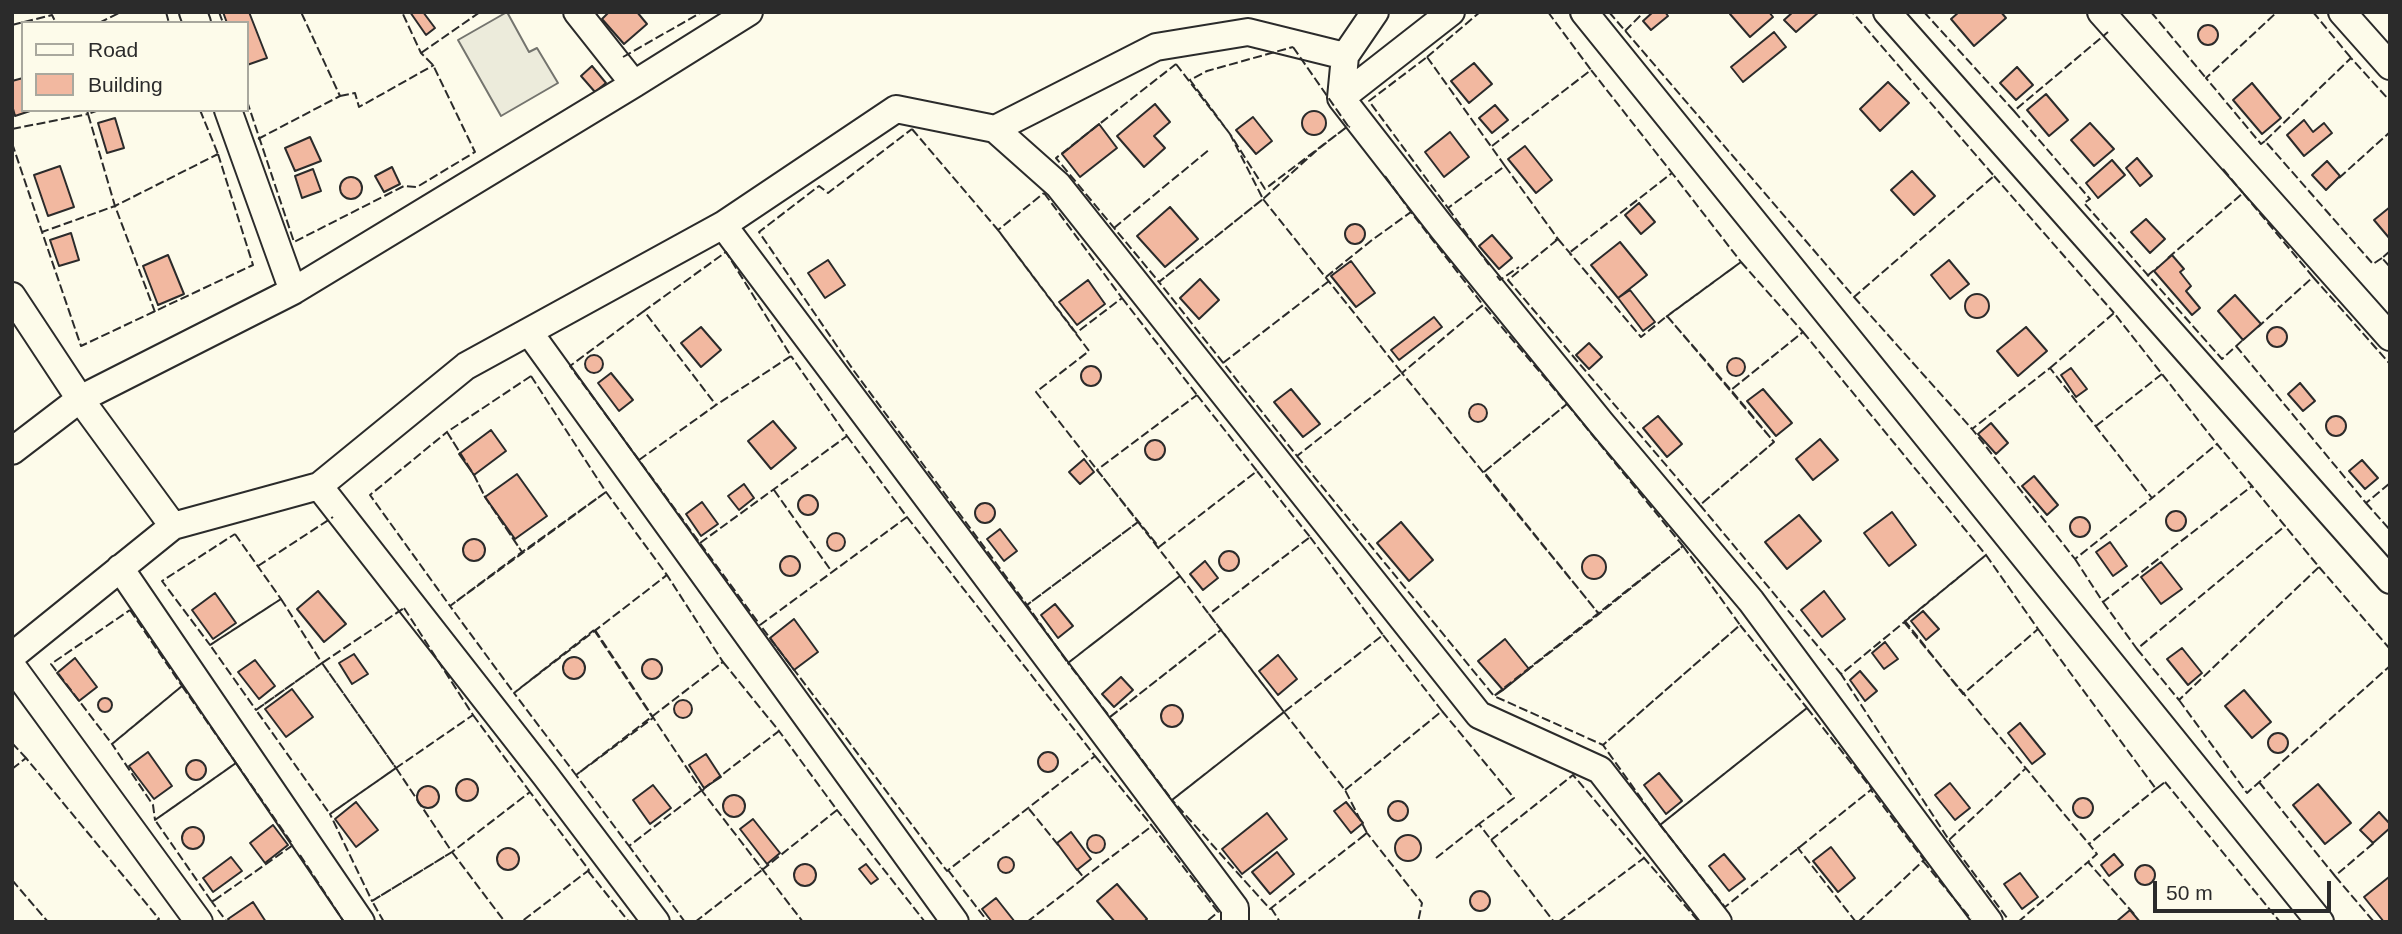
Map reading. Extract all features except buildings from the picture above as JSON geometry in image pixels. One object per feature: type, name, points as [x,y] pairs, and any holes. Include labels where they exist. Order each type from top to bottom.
[{"type":"street","points":[[578,12],[634,84]]},
{"type":"street","points":[[12,451],[80,399],[293,291],[749,12]]},
{"type":"street","points":[[1375,12],[1345,56],[1341,98],[1460,250],[1751,601],[1989,922]]},
{"type":"street","points":[[1341,98],[1451,12]]},
{"type":"street","points":[[1584,12],[2320,922]]},
{"type":"street","points":[[1887,12],[2390,580]]},
{"type":"street","points":[[2101,12],[2390,337]]},
{"type":"street","points":[[2342,12],[2390,66]]},
{"type":"street","points":[[995,129],[1156,47],[1248,32],[1345,56]]},
{"type":"street","points":[[12,656],[173,526],[319,486],[466,366],[723,225],[896,109],[995,129],[1058,185],[1479,715],[1600,770],[1718,922]]},
{"type":"street","points":[[229,112],[293,291]]},
{"type":"street","points":[[723,225],[1236,908],[1235,922]]},
{"type":"street","points":[[12,296],[80,399],[173,526]]},
{"type":"street","points":[[529,332],[956,922]]},
{"type":"street","points":[[319,486],[537,764],[656,922]]},
{"type":"street","points":[[120,568],[362,922]]},
{"type":"street","points":[[12,666],[199,922]]},
{"type":"shaded area","points":[[507,12],[529,52],[537,48],[558,83],[501,116],[458,40]]},
{"type":"fence","points":[[103,21],[121,12]]},
{"type":"fence","points":[[166,12],[168,21]]},
{"type":"fence","points":[[219,12],[222,21]]},
{"type":"fence","points":[[258,139],[340,96],[301,12]]},
{"type":"fence","points":[[248,104],[294,242],[404,186],[417,187],[475,152],[433,65],[421,53],[402,12]]},
{"type":"fence","points":[[421,53],[480,12]]},
{"type":"fence","points":[[623,57],[702,12]]},
{"type":"fence","points":[[1427,57],[1480,12]]},
{"type":"fence","points":[[1548,12],[1591,70]]},
{"type":"fence","points":[[1609,12],[1854,297],[1994,176],[1852,12]]},
{"type":"fence","points":[[1625,31],[1644,12]]},
{"type":"fence","points":[[1924,12],[2014,111],[2108,32]]},
{"type":"fence","points":[[2151,12],[2206,78]]},
{"type":"fence","points":[[2265,141],[2261,144],[2206,78],[2277,12]]},
{"type":"fence","points":[[2313,12],[2351,58]]},
{"type":"fence","points":[[28,21],[52,15],[55,21]]},
{"type":"fence","points":[[12,25],[21,23]]},
{"type":"fence","points":[[1293,47],[1348,126],[1265,189],[1230,134],[1190,80],[1207,71],[1293,47]]},
{"type":"fence","points":[[1427,57],[1505,166],[1448,208],[1369,101],[1427,57]]},
{"type":"fence","points":[[2382,258],[2373,264],[2265,141],[2351,58],[2390,101]]},
{"type":"fence","points":[[1176,64],[1230,134],[1263,199],[1159,282],[1056,158],[1176,64]]},
{"type":"fence","points":[[340,96],[355,93],[359,107],[434,65]]},
{"type":"fence","points":[[1492,146],[1591,70],[1672,173],[1569,253],[1571,255]]},
{"type":"fence","points":[[2014,111],[2090,199],[2084,203],[2222,359],[2245,338]]},
{"type":"fence","points":[[12,129],[88,112]]},
{"type":"fence","points":[[94,112],[88,114],[115,206],[155,312]]},
{"type":"fence","points":[[201,112],[218,154]]},
{"type":"fence","points":[[1263,199],[1402,373],[1297,456],[1159,282],[1263,199],[1317,150],[1350,127]]},
{"type":"fence","points":[[912,129],[998,230],[1089,351],[1036,392],[1138,522],[1027,605],[854,371],[759,232],[819,186],[828,193],[912,129]]},
{"type":"fence","points":[[2339,178],[2390,132]]},
{"type":"fence","points":[[12,143],[42,232]]},
{"type":"fence","points":[[1114,228],[1210,149]]},
{"type":"fence","points":[[218,154],[253,265],[81,346],[42,232],[115,206],[218,154]]},
{"type":"fence","points":[[1505,166],[1558,239],[1555,240]]},
{"type":"fence","points":[[2223,169],[2243,193]]},
{"type":"fence","points":[[1666,317],[1741,262],[1672,173]]},
{"type":"fence","points":[[1385,176],[1411,212]]},
{"type":"fence","points":[[1994,176],[2114,313]]},
{"type":"fence","points":[[1044,193],[1122,298],[1076,333],[998,230],[1044,193]]},
{"type":"fence","points":[[2168,258],[2243,193],[2313,277],[2258,327]]},
{"type":"fence","points":[[1448,208],[1489,265]]},
{"type":"fence","points":[[1326,277],[1411,212],[1483,305],[1481,307]]},
{"type":"fence","points":[[1558,239],[1641,337],[1667,316],[1774,442],[1700,505],[1508,280],[1558,239]]},
{"type":"fence","points":[[2390,251],[2382,258],[2390,267]]},
{"type":"fence","points":[[639,460],[791,356],[726,252],[644,311],[716,405]]},
{"type":"fence","points":[[1741,262],[1803,332],[1731,390],[1667,316],[1741,262]]},
{"type":"fence","points":[[1497,276],[1500,280],[1519,267]]},
{"type":"fence","points":[[2147,276],[2158,267]]},
{"type":"fence","points":[[2313,277],[2390,364]]},
{"type":"fence","points":[[1223,363],[1329,281]]},
{"type":"fence","points":[[1854,297],[1972,429],[2075,559],[2152,498],[2050,368],[1972,429]]},
{"type":"fence","points":[[1122,298],[1197,395]]},
{"type":"fence","points":[[1484,472],[1567,404],[1483,305],[1402,373],[1599,614],[1525,672]]},
{"type":"fence","points":[[644,311],[570,366],[760,625]]},
{"type":"fence","points":[[2050,368],[2114,313],[2217,444]]},
{"type":"fence","points":[[1803,332],[1986,555],[1841,674],[1700,505],[1774,442],[1731,390],[1803,332]]},
{"type":"fence","points":[[2236,346],[2366,503],[2390,483]]},
{"type":"fence","points":[[700,543],[847,436],[791,356]]},
{"type":"fence","points":[[2096,426],[2162,374]]},
{"type":"fence","points":[[531,376],[606,492],[522,552],[485,497],[447,432],[531,376]]},
{"type":"fence","points":[[1197,395],[1257,471],[1159,547],[1097,470],[1197,395]]},
{"type":"fence","points":[[1567,404],[1683,546],[1599,614],[1484,472],[1567,404]]},
{"type":"fence","points":[[447,432],[485,497],[522,552],[450,606],[370,495],[447,432]]},
{"type":"fence","points":[[847,436],[907,517]]},
{"type":"fence","points":[[2075,559],[2103,602],[2252,486],[2217,444],[2152,498]]},
{"type":"fence","points":[[1297,456],[1494,696],[1506,688]]},
{"type":"fence","points":[[1257,471],[1310,537]]},
{"type":"fence","points":[[2103,602],[2137,649],[2285,526],[2252,486]]},
{"type":"fence","points":[[774,490],[832,572]]},
{"type":"fence","points":[[606,492],[667,575],[514,693],[450,606],[606,492]]},
{"type":"fence","points":[[2366,503],[2390,530]]},
{"type":"fence","points":[[258,566],[333,517]]},
{"type":"fence","points":[[907,517],[1095,756],[947,871],[760,625],[907,517]]},
{"type":"fence","points":[[1138,522],[1180,576],[1068,663],[1027,605],[1138,522]]},
{"type":"fence","points":[[2137,649],[2179,700],[2319,567],[2285,526]]},
{"type":"fence","points":[[235,534],[281,599],[210,645],[162,581],[235,534]]},
{"type":"fence","points":[[1310,537],[1383,635],[1284,712],[1209,614],[1310,537]]},
{"type":"fence","points":[[1683,546],[1740,625],[1603,745],[1494,696],[1683,546]]},
{"type":"fence","points":[[1986,555],[2038,629],[1963,694],[1905,621],[1986,555]]},
{"type":"fence","points":[[2319,567],[2390,649]]},
{"type":"fence","points":[[665,576],[667,575],[723,662],[721,663]]},
{"type":"fence","points":[[1180,576],[1221,630],[1110,717],[1068,663],[1180,576]]},
{"type":"fence","points":[[281,599],[322,663],[256,710],[210,645],[281,599]]},
{"type":"fence","points":[[404,608],[473,715],[396,768],[322,663],[404,608]]},
{"type":"fence","points":[[130,610],[182,686],[112,744],[51,664],[130,610]]},
{"type":"fence","points":[[1904,622],[2089,844]]},
{"type":"fence","points":[[1740,625],[1807,708],[1660,825],[1603,745],[1740,625]]},
{"type":"fence","points":[[2038,629],[2156,789],[2165,782]]},
{"type":"fence","points":[[594,630],[653,718],[576,775],[514,693],[594,630]]},
{"type":"fence","points":[[595,630],[702,791]]},
{"type":"fence","points":[[1221,630],[1284,712],[1172,800],[1110,717],[1221,630]]},
{"type":"fence","points":[[1383,635],[1442,711]]},
{"type":"fence","points":[[723,662],[779,731],[629,846],[576,775],[723,662]]},
{"type":"fence","points":[[322,663],[396,768],[330,814],[256,710],[322,663]]},
{"type":"fence","points":[[2179,700],[2247,793],[2390,666]]},
{"type":"fence","points":[[1842,673],[1949,840],[2025,769]]},
{"type":"fence","points":[[182,686],[236,763],[155,820],[153,805],[112,744],[182,686]]},
{"type":"fence","points":[[1807,708],[1872,789],[1725,907],[1660,825],[1807,708]]},
{"type":"fence","points":[[1345,790],[1442,711],[1514,798],[1479,824]]},
{"type":"fence","points":[[1284,712],[1345,790],[1367,833],[1270,909],[1172,800],[1284,712]]},
{"type":"fence","points":[[473,715],[530,792]]},
{"type":"fence","points":[[762,870],[837,810],[779,731]]},
{"type":"fence","points":[[12,743],[26,758]]},
{"type":"fence","points":[[1095,756],[1152,826]]},
{"type":"fence","points":[[12,769],[26,758],[159,919],[155,922]]},
{"type":"fence","points":[[236,763],[293,845],[212,902],[155,820],[236,763]]},
{"type":"fence","points":[[396,768],[452,852],[372,901],[330,814],[396,768]]},
{"type":"fence","points":[[1491,840],[1573,775],[1699,922]]},
{"type":"fence","points":[[2165,782],[2280,922]]},
{"type":"fence","points":[[2259,782],[2335,876],[2376,841]]},
{"type":"fence","points":[[2134,914],[2088,862],[2097,854],[2089,844],[2157,788]]},
{"type":"fence","points":[[704,789],[702,791],[803,922]]},
{"type":"fence","points":[[1858,922],[1924,860],[1871,790]]},
{"type":"fence","points":[[384,922],[372,901],[452,852],[530,792],[589,870],[521,922]]},
{"type":"fence","points":[[1029,809],[1059,846]]},
{"type":"fence","points":[[836,811],[925,922]]},
{"type":"fence","points":[[1436,858],[1479,824],[1554,922]]},
{"type":"fence","points":[[1082,879],[1152,826],[1218,912],[1206,922]]},
{"type":"fence","points":[[1364,835],[1367,833],[1422,903],[1418,922]]},
{"type":"fence","points":[[1949,840],[2010,922]]},
{"type":"fence","points":[[630,845],[685,922]]},
{"type":"fence","points":[[1800,847],[1798,848],[1856,922]]},
{"type":"fence","points":[[452,852],[505,922]]},
{"type":"fence","points":[[300,855],[344,922]]},
{"type":"fence","points":[[1558,922],[1644,858]]},
{"type":"fence","points":[[1923,861],[1971,919]]},
{"type":"fence","points":[[2018,922],[2088,862],[2090,864]]},
{"type":"fence","points":[[695,922],[762,870],[760,867]]},
{"type":"fence","points":[[1027,922],[1084,878],[1076,868]]},
{"type":"fence","points":[[948,870],[988,922]]},
{"type":"fence","points":[[588,871],[629,922]]},
{"type":"fence","points":[[2335,876],[2374,922]]},
{"type":"fence","points":[[12,880],[48,922]]},
{"type":"fence","points":[[214,900],[212,902],[227,922]]},
{"type":"fence","points":[[1271,908],[1280,922]]}]
